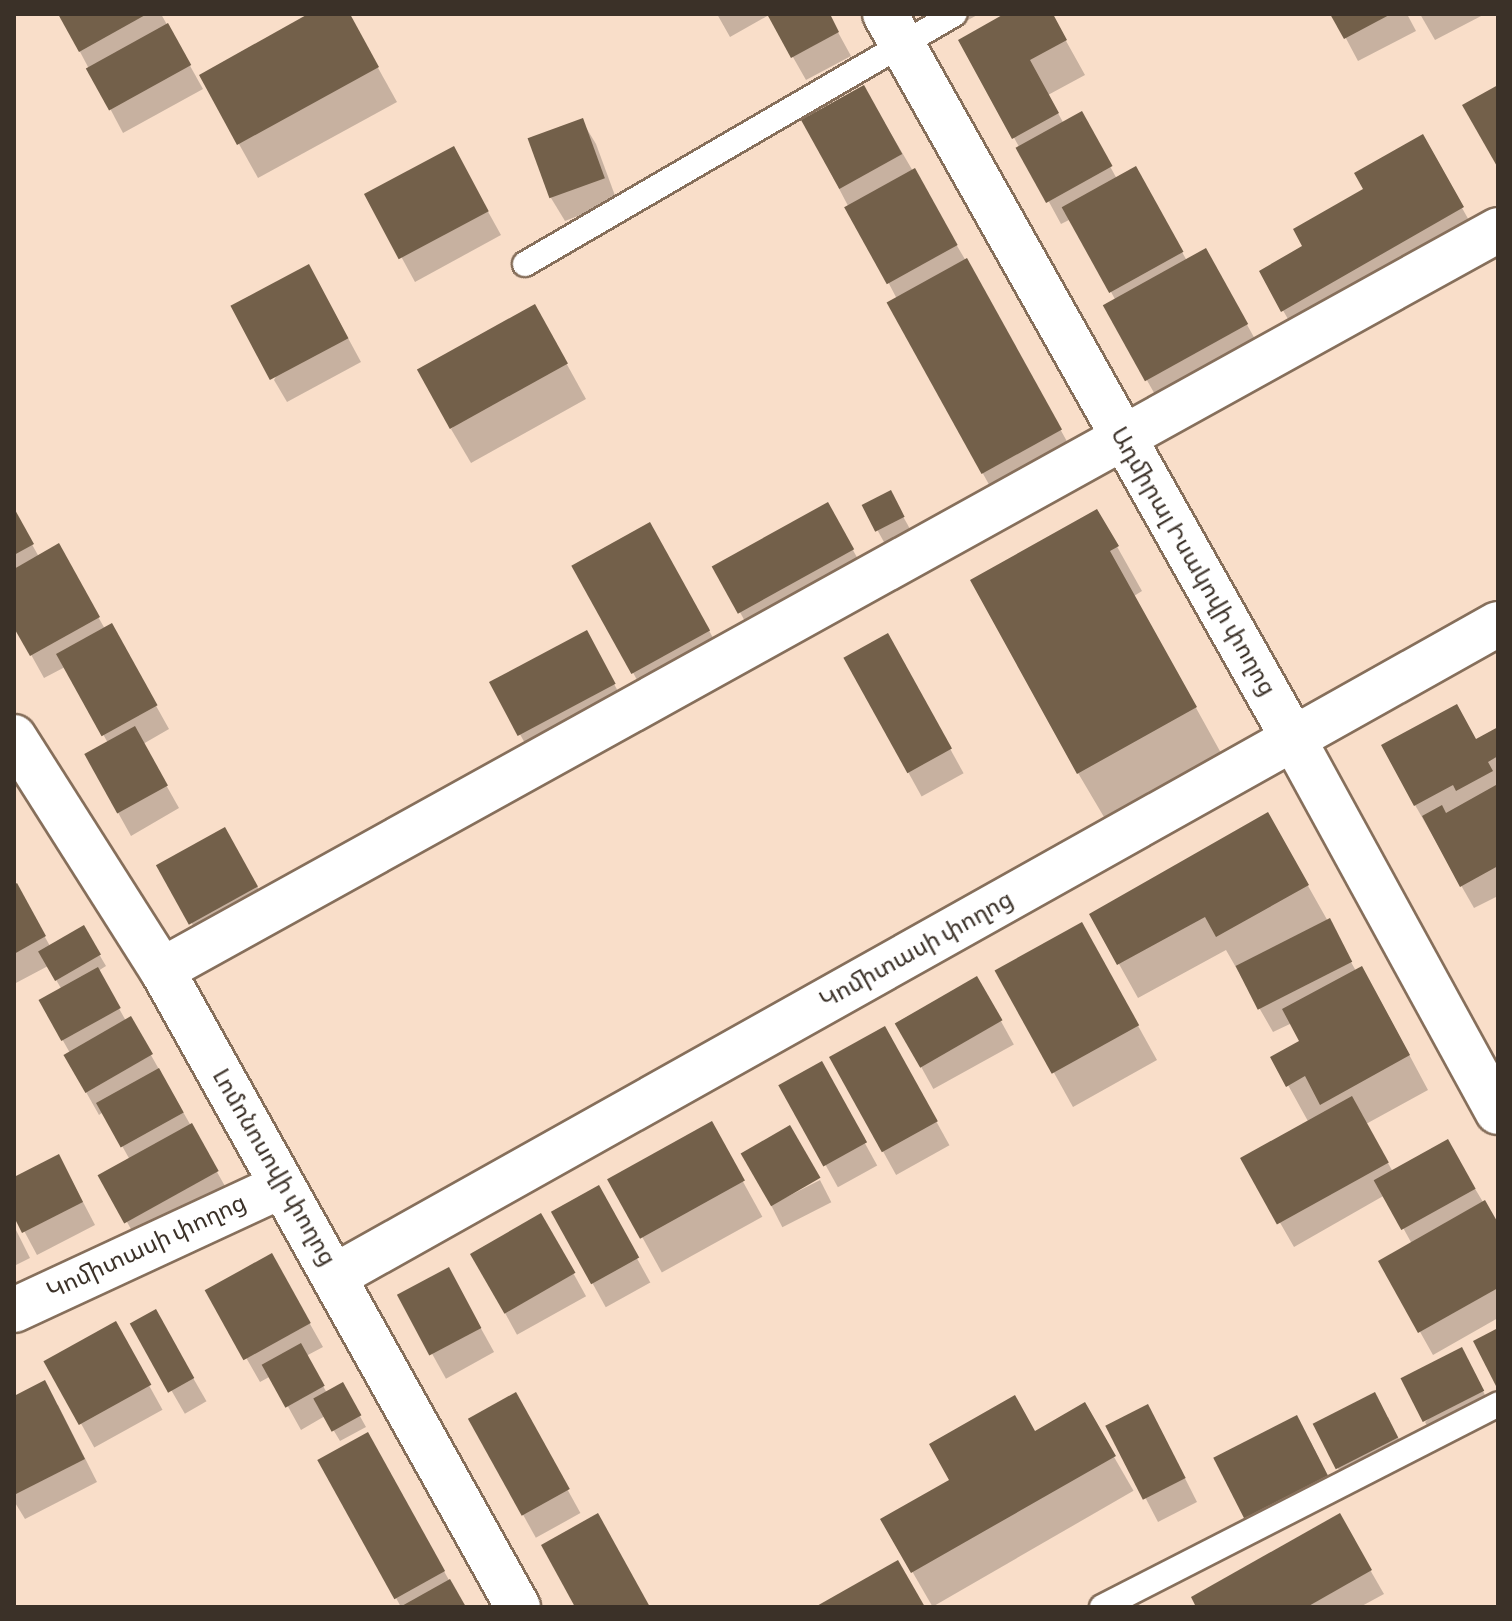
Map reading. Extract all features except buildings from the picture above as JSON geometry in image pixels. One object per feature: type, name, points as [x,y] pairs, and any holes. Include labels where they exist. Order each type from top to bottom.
[{"type":"street","name":"Ադմիրալ Իսակովի փողոց","points":[[893,29],[1122,440],[1294,740],[1498,1112]]},
{"type":"street","points":[[162,970],[1498,230]]},
{"type":"street","name":"Կոմիտասի փողոց","points":[[335,1276],[1498,624]]},
{"type":"street","name":"Լոմոնոսովի փողոց","points":[[14,737],[162,970],[518,1607]]},
{"type":"street","name":"Կոմիտասի փողոց","points":[[14,1310],[281,1186]]},
{"type":"lane","points":[[525,264],[893,29],[955,14]]},
{"type":"lane","points":[[1102,1607],[1498,1404]]}]
